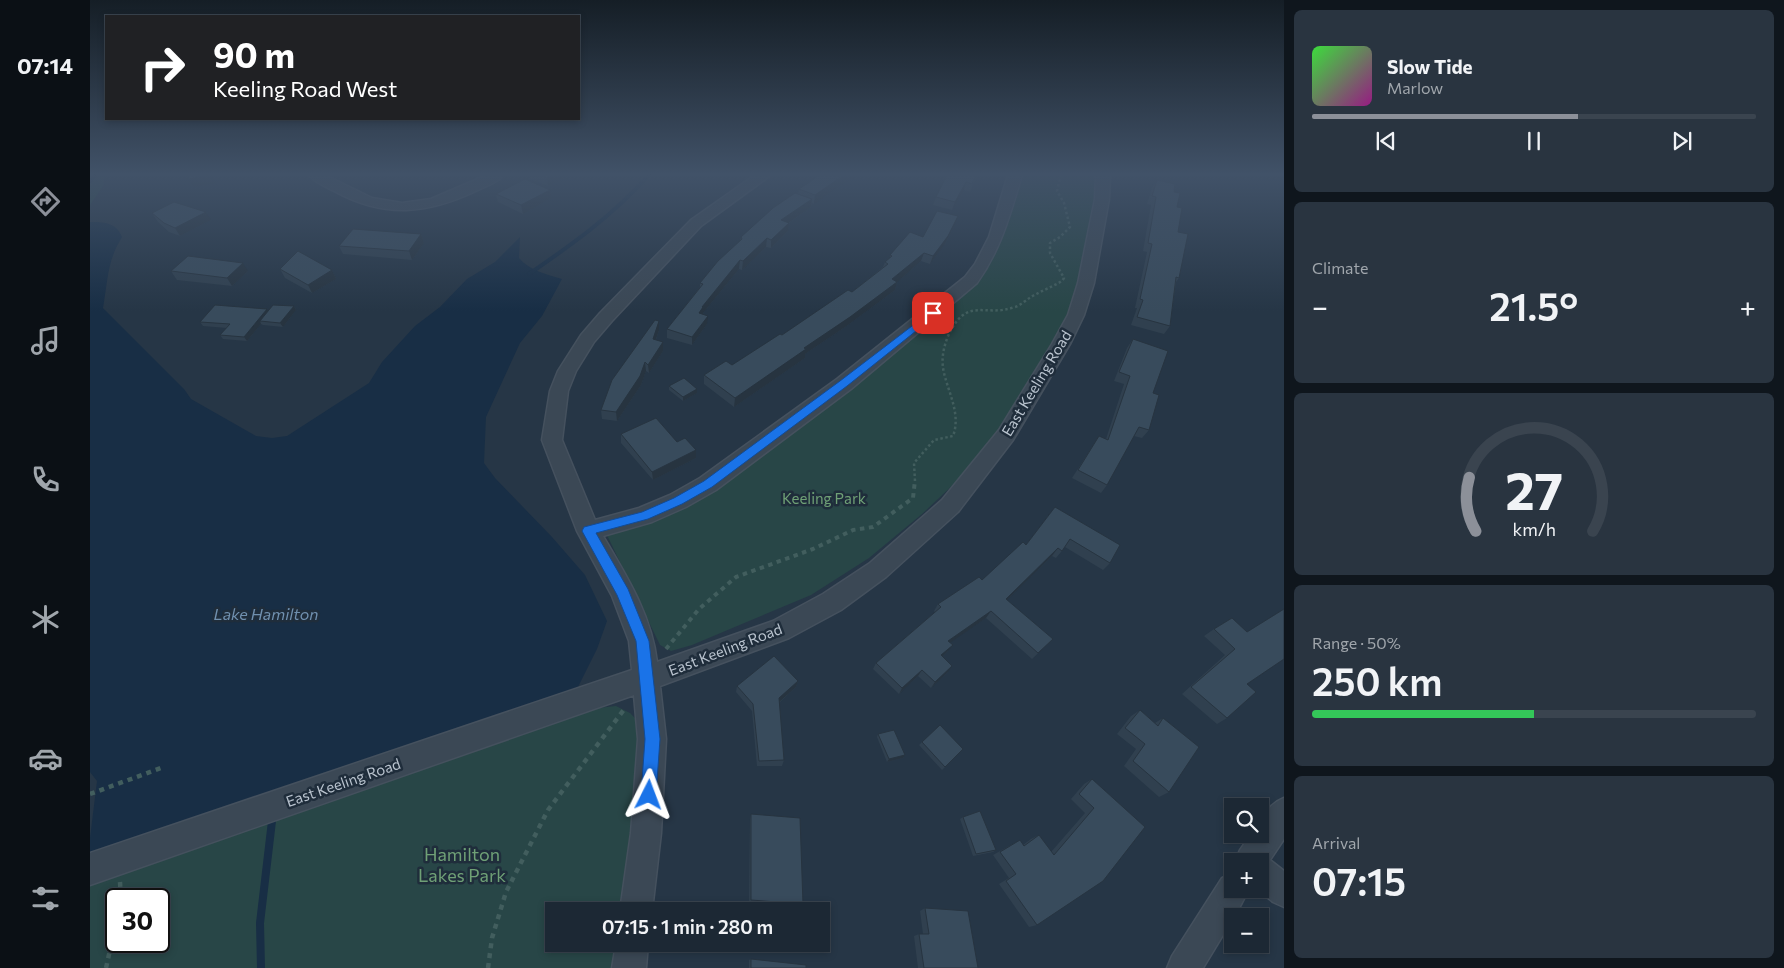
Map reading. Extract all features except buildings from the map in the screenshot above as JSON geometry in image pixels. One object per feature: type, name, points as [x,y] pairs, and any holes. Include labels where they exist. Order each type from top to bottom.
[{"type":"street","points":[[637,902],[646,833],[652,739],[642,641],[623,593],[588,531],[552,440],[559,391],[567,371],[588,339],[606,317],[700,220]]},
{"type":"street","points":[[588,531],[644,516],[678,501],[708,484],[844,384],[971,280],[982,265],[996,237],[1001,220]]},
{"type":"street","name":"East Keeling Road","points":[[90,869],[647,678],[780,630],[832,602],[878,570],[950,506],[1006,435],[1062,344],[1076,315],[1086,283],[1098,220]]},
{"type":"street","points":[[1256,853],[1284,813]]},
{"type":"street","points":[[1269,878],[1284,891]]},
{"type":"street","points":[[1184,968],[1227,898]]},
{"type":"street","points":[[629,968],[631,952]]},
{"type":"path","points":[[488,968],[492,938],[506,892],[548,810],[647,678],[667,647],[699,609],[736,577],[813,550],[853,530],[873,527],[913,498],[916,476],[914,463],[934,440],[953,436],[958,429],[942,358],[948,336],[956,319],[967,312],[1017,307],[1024,301],[1062,281],[1064,278],[1050,253],[1050,243],[1060,237],[1070,227],[1068,220]]},
{"type":"path","points":[[90,794],[161,768]]},
{"type":"path","points":[[106,968],[109,953]]},
{"type":"green space","name":"Keeling Park","points":[[1002,220],[1093,220],[1080,283],[1070,313],[999,429],[956,482],[922,514],[869,558],[811,595],[692,645],[671,651],[660,645],[605,531],[643,521],[978,280]]},
{"type":"green space","name":"Hamilton Lakes Park","points":[[616,706],[630,713],[639,722],[636,861],[629,902],[545,902],[545,952],[622,952],[619,968],[90,968],[90,881],[272,821],[598,708]]},
{"type":"water","name":"Lake Hamilton","points":[[90,222],[109,224],[116,228],[122,237],[113,254],[103,308],[184,389],[191,399],[256,436],[272,438],[287,436],[369,383],[382,362],[415,326],[440,307],[467,279],[495,262],[520,237],[519,258],[523,262],[539,272],[562,279],[542,316],[520,343],[486,417],[484,463],[495,478],[552,537],[585,575],[607,621],[597,649],[575,693],[90,860],[90,838],[97,781],[90,772]]},
{"type":"waterway","points":[[529,274],[601,220]]},
{"type":"waterway","points":[[261,968],[260,923],[272,821]]},
{"type":"route","points":[[649,795],[652,739],[642,641],[623,593],[588,531],[644,516],[678,501],[708,484],[844,384],[933,313]]}]
